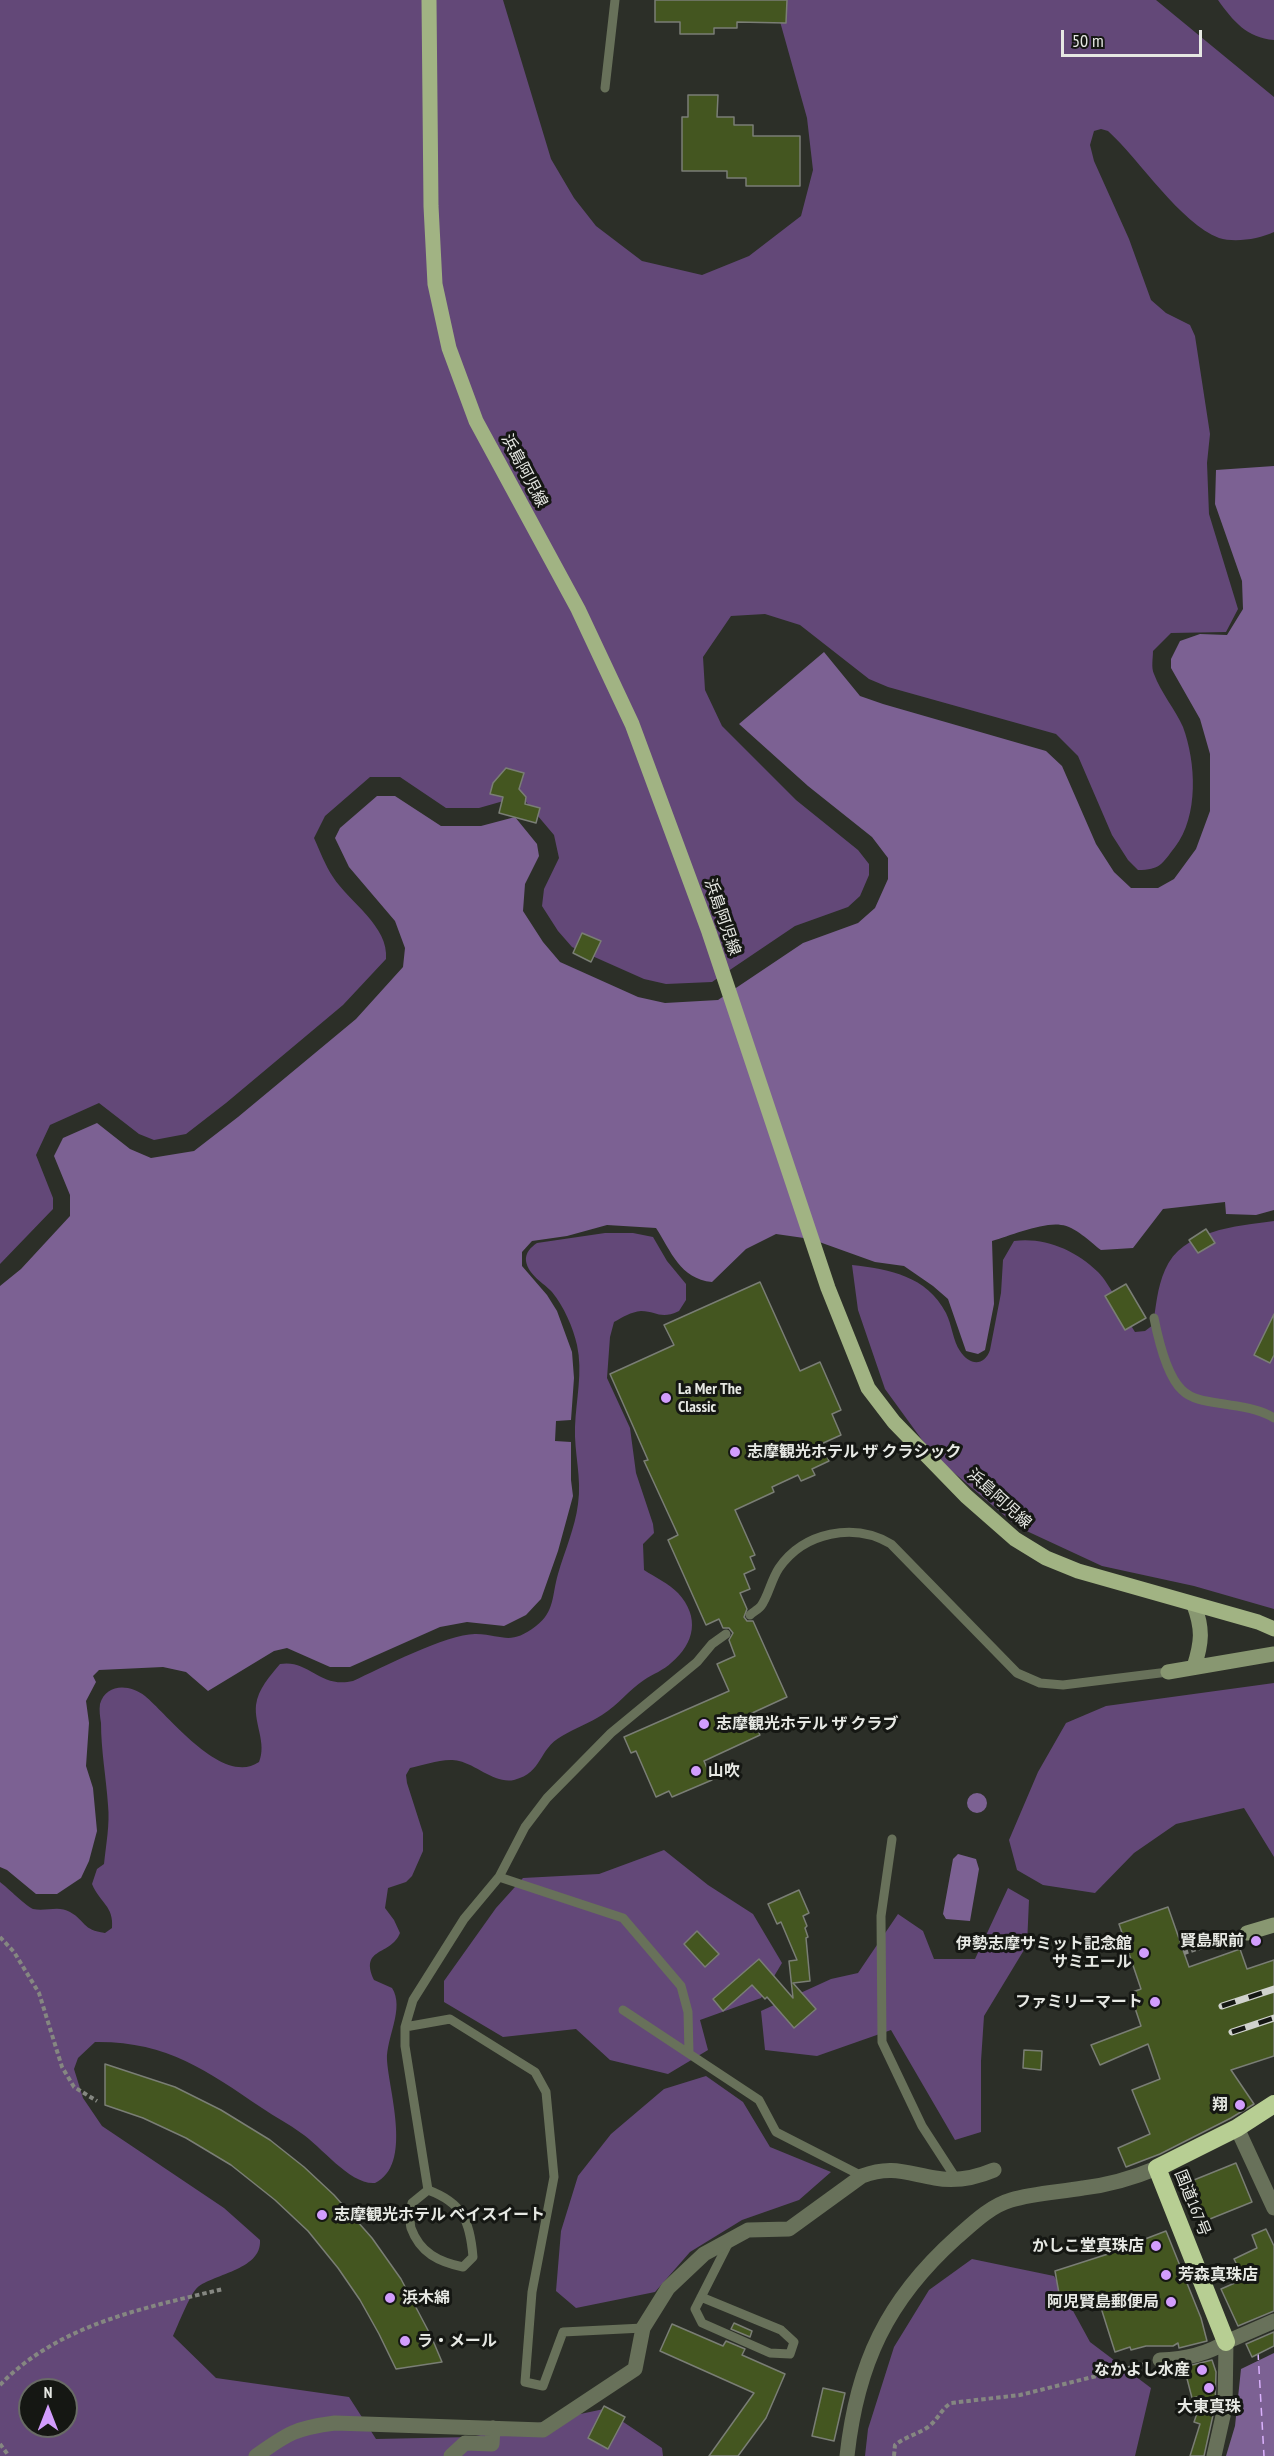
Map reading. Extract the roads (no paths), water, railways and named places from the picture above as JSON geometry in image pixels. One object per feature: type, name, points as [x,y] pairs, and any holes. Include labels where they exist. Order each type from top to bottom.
[{"type":"highway","name":"国道167号","points":[[1226,2342],[1157,2168],[1238,2128],[1274,2104]]},
{"type":"main road","name":"浜島阿児線","points":[[429,0],[431,206],[435,284],[449,348],[476,421],[578,609],[632,724],[709,932],[828,1288],[868,1388],[894,1422],[966,1496],[1015,1539],[1046,1558],[1078,1571],[1274,1629]]},
{"type":"street","points":[[1194,1605],[1201,1623],[1200,1646],[1194,1667]]},
{"type":"street","points":[[1168,1672],[1274,1654]]},
{"type":"street","points":[[1247,1933],[1274,1925]]},
{"type":"street","points":[[1238,2128],[1274,2208]]},
{"type":"street","points":[[847,2456],[856,2396],[879,2332],[933,2258],[974,2222],[1010,2200],[1112,2183],[1157,2168]]},
{"type":"street","points":[[259,2455],[284,2436],[306,2427],[335,2424],[543,2430],[635,2369],[643,2328],[668,2288],[704,2254],[748,2230],[789,2229],[862,2176],[874,2171],[895,2169],[957,2180],[976,2178],[994,2170]]},
{"type":"street","points":[[1160,2360],[1183,2359],[1215,2349],[1274,2321]]},
{"type":"street","points":[[1214,2456],[1225,2407],[1226,2342]]},
{"type":"street","points":[[451,2456],[465,2443],[492,2445],[493,2428]]},
{"type":"lane","points":[[605,88],[615,0]]},
{"type":"lane","points":[[1154,1318],[1158,1342],[1182,1391],[1203,1401],[1243,1406],[1267,1413],[1274,1419]]},
{"type":"lane","points":[[750,1615],[761,1606],[769,1585],[780,1567],[796,1550],[808,1543],[837,1533],[864,1532],[878,1536],[891,1544],[1017,1673],[1040,1683],[1063,1685],[1168,1672]]},
{"type":"lane","points":[[428,2190],[405,2046],[405,2027],[413,2000],[464,1919],[499,1877],[525,1827],[547,1798],[611,1733],[697,1662],[712,1644],[726,1634]]},
{"type":"lane","points":[[892,1839],[881,1916],[882,2042],[922,2126],[957,2180]]},
{"type":"lane","points":[[499,1877],[623,1918],[681,1986],[688,2012],[689,2053]]},
{"type":"lane","points":[[623,2010],[759,2100],[776,2132],[862,2176]]},
{"type":"lane","points":[[405,2027],[450,2019],[535,2072],[546,2092],[554,2177],[532,2292],[525,2382],[543,2386],[563,2332],[643,2328]]},
{"type":"lane","points":[[428,2190],[449,2198],[464,2217],[472,2238],[473,2257],[463,2267],[440,2262],[432,2256],[424,2249],[410,2226],[412,2203],[428,2190]]},
{"type":"lane","points":[[701,2297],[781,2330],[794,2342],[790,2354],[770,2353],[702,2323],[695,2309],[701,2297],[730,2240]]},
{"type":"railway","points":[[1222,2006],[1274,1989]]},
{"type":"railway","points":[[1232,2032],[1274,2018]]},
{"type":"place","name":"La Mer The Classic","points":[[666,1398]]},
{"type":"place","name":"志摩観光ホテル ザ クラシック","points":[[735,1452]]},
{"type":"place","name":"志摩観光ホテル ザ クラブ","points":[[704,1724]]},
{"type":"place","name":"山吹","points":[[696,1771]]},
{"type":"place","name":"賢島駅前","points":[[1256,1941]]},
{"type":"place","name":"伊勢志摩サミット記念館 サミエール","points":[[1144,1953]]},
{"type":"place","name":"ファミリーマート","points":[[1155,2002]]},
{"type":"place","name":"翔","points":[[1240,2105]]},
{"type":"place","name":"志摩観光ホテル ベイスイート","points":[[322,2215]]},
{"type":"place","name":"かしこ堂真珠店","points":[[1156,2246]]},
{"type":"place","name":"芳森真珠店","points":[[1166,2275]]},
{"type":"place","name":"浜木綿","points":[[390,2298]]},
{"type":"place","name":"阿児賢島郵便局","points":[[1171,2302]]},
{"type":"place","name":"ラ・メール","points":[[405,2341]]},
{"type":"place","name":"なかよし水産","points":[[1202,2370]]},
{"type":"place","name":"大東真珠","points":[[1209,2388]]}]
